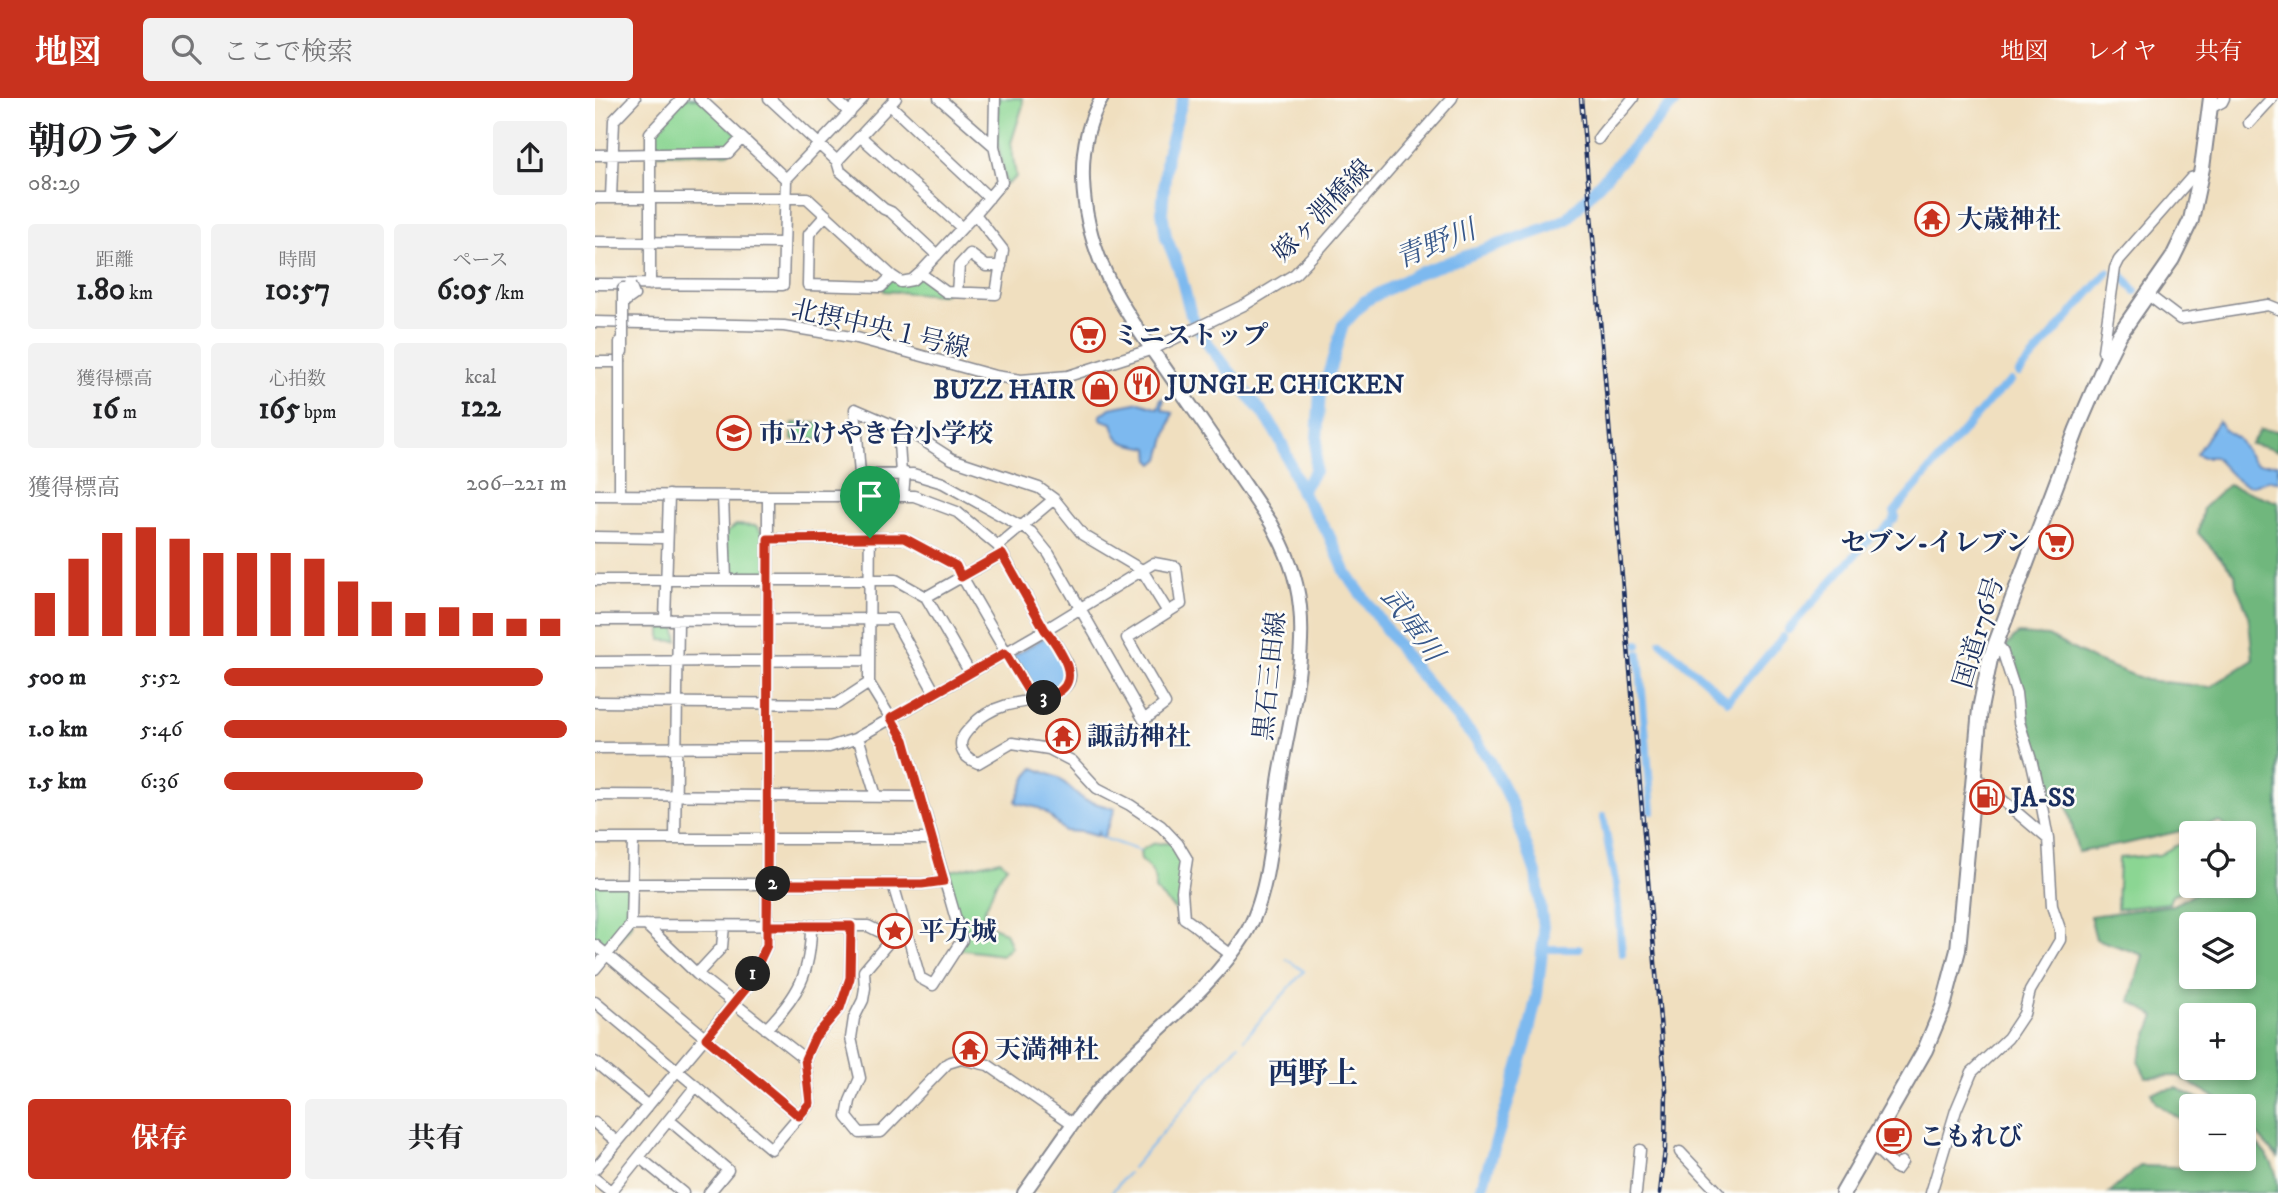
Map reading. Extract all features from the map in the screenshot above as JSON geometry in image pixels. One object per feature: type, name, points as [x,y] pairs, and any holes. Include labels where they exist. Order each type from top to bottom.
[{"type":"highway","name":"国道176号","points":[[1843,1193],[1925,1050],[1951,982],[1958,950],[1984,684],[1995,643],[2077,429],[2108,357],[2119,335],[2172,259],[2192,220],[2210,103]]},
{"type":"main road","name":"黒石三田線","points":[[1024,1193],[1113,1074],[1192,998],[1232,955],[1247,932],[1264,884],[1296,688],[1301,627],[1294,573],[1280,540],[1158,347],[1106,278],[1094,249],[1086,216],[1082,167],[1084,145],[1091,120],[1102,98]]},
{"type":"street","points":[[611,198],[614,120],[635,98]]},
{"type":"street","points":[[650,285],[650,133],[683,98]]},
{"type":"street","points":[[699,98],[786,179]]},
{"type":"street","points":[[769,98],[837,161],[840,170],[937,255]]},
{"type":"street","points":[[834,98],[850,113]]},
{"type":"street","points":[[595,284],[783,285],[786,179],[863,98]]},
{"type":"street","points":[[939,98],[994,146]]},
{"type":"street","points":[[595,198],[807,198],[892,276],[901,282],[912,280],[1002,182],[994,146],[995,98]]},
{"type":"street","name":"嫁ヶ淵橋線","points":[[1158,347],[1246,304],[1295,274],[1452,98]]},
{"type":"street","points":[[1598,139],[1608,124],[1633,98]]},
{"type":"street","points":[[2210,103],[2222,102],[2224,98]]},
{"type":"street","points":[[2249,123],[2272,98]]},
{"type":"street","points":[[837,161],[893,101],[989,198]]},
{"type":"street","points":[[860,136],[962,228]]},
{"type":"street","points":[[595,155],[727,153],[742,138]]},
{"type":"street","points":[[2108,357],[2103,351],[2115,268],[2119,260],[2190,178],[2201,175]]},
{"type":"street","points":[[920,273],[946,292],[996,294],[1003,250],[975,214]]},
{"type":"street","points":[[826,215],[809,234],[808,285],[881,287],[892,276]]},
{"type":"street","points":[[595,242],[783,243]]},
{"type":"street","points":[[957,292],[959,266],[970,254],[986,266],[1001,266]]},
{"type":"street","points":[[619,495],[620,342],[623,351],[623,289],[627,300],[633,295],[630,285]]},
{"type":"street","points":[[2147,294],[2180,319],[2268,305],[2278,309]]},
{"type":"street","name":"北摂中央１号線","points":[[595,322],[784,326],[857,338],[995,376],[1021,380],[1068,376],[1158,347]]},
{"type":"street","points":[[595,362],[620,362]]},
{"type":"street","points":[[595,748],[829,747],[858,737],[1045,630],[1079,608],[1142,570],[1154,563],[1176,567],[1181,604],[1127,638],[1165,705],[1145,720],[1079,608],[1042,543],[1022,526],[943,483],[921,475],[860,475],[855,409],[898,427],[952,459],[1039,488],[1054,499],[1083,535],[1142,570],[1168,612]]},
{"type":"street","points":[[898,427],[904,495]]},
{"type":"street","points":[[595,495],[904,495],[935,502],[957,512],[1000,550],[1045,630],[1067,662],[1070,676],[1063,689],[1051,697],[1000,707],[976,721],[963,738],[961,745],[964,755],[978,763],[1012,743],[1049,749],[1072,761],[1097,788],[1131,805],[1161,826],[1178,844],[1187,859],[1182,891],[1184,918],[1200,928],[1213,944],[1232,955]]},
{"type":"street","points":[[664,620],[669,495]]},
{"type":"street","points":[[870,495],[869,683],[904,740],[962,940],[933,985],[920,978],[893,884]]},
{"type":"street","points":[[723,496],[726,579]]},
{"type":"street","points":[[595,1169],[748,986],[767,945],[768,496]]},
{"type":"street","points":[[926,597],[1000,550],[1022,526],[1054,499]]},
{"type":"street","points":[[595,537],[666,538]]},
{"type":"street","points":[[768,539],[904,538],[956,566],[1033,699]]},
{"type":"street","points":[[595,580],[896,580],[926,597],[970,673]]},
{"type":"street","points":[[595,620],[894,619],[935,693]]},
{"type":"street","points":[[675,839],[678,620]]},
{"type":"street","points":[[1931,1193],[1956,1110],[1972,1072],[2008,1038],[2024,1014],[2029,991],[2060,940],[2060,929],[2052,906],[2048,839],[2032,763],[2019,722],[2016,693],[2002,650],[1995,643]]},
{"type":"street","points":[[595,662],[868,660]]},
{"type":"street","points":[[595,702],[837,704],[869,683]]},
{"type":"street","points":[[858,737],[876,796]]},
{"type":"street","points":[[1974,776],[2048,839]]},
{"type":"street","points":[[595,795],[920,797]]},
{"type":"street","points":[[595,839],[932,839]]},
{"type":"street","points":[[595,969],[631,925],[633,839]]},
{"type":"street","points":[[595,884],[922,884],[944,881]]},
{"type":"street","points":[[631,925],[868,926],[882,933],[887,944],[864,971],[863,1000],[854,1018],[851,1038],[860,1078],[850,1101],[847,1117],[860,1133],[881,1132],[948,1063],[961,1059],[988,1065],[1073,1124]]},
{"type":"street","points":[[646,926],[697,974],[805,1059]]},
{"type":"street","points":[[697,974],[722,947],[723,926]]},
{"type":"street","points":[[766,1029],[788,1006],[803,980],[811,952],[811,926]]},
{"type":"street","points":[[595,1002],[771,1149],[810,1103],[805,1059],[815,1037],[840,1008],[850,978],[851,926]]},
{"type":"street","points":[[595,945],[799,1116]]},
{"type":"street","points":[[595,1062],[648,1106]]},
{"type":"street","points":[[595,1178],[612,1193],[697,1086]]},
{"type":"street","points":[[669,1120],[728,1170],[709,1193]]},
{"type":"street","points":[[595,1123],[617,1142]]},
{"type":"street","points":[[1871,1144],[1897,1169],[1902,1163]]},
{"type":"street","points":[[1636,1193],[1640,1150]]},
{"type":"street","points":[[1680,1152],[1719,1193]]},
{"type":"street","points":[[639,1157],[683,1193]]},
{"type":"green space","points":[[683,98],[699,98],[742,138],[728,153],[650,154],[650,133]]},
{"type":"green space","points":[[998,98],[1022,98],[1023,105],[1011,143],[1016,177],[1006,185],[998,144]]},
{"type":"green space","points":[[920,275],[945,293],[941,295],[884,291],[883,288],[891,279]]},
{"type":"green space","points":[[793,423],[820,423],[820,439],[792,440]]},
{"type":"green space","points":[[2260,430],[2278,431],[2278,451],[2251,444]]},
{"type":"green space","points":[[2228,485],[2278,502],[2278,1158],[2256,1133],[2256,1094],[2209,1094],[2185,1080],[2256,1080],[2256,1003],[2179,1003],[2179,1077],[2146,1077],[2138,1061],[2155,1016],[2130,1001],[2143,955],[2096,939],[2090,916],[2173,905],[2186,898],[2256,898],[2256,821],[2179,821],[2179,831],[2078,852],[2066,801],[2046,792],[2020,682],[2006,646],[2018,634],[2048,636],[2094,660],[2146,680],[2210,687],[2253,660],[2248,613],[2236,585],[2235,574],[2198,533],[2203,508]]},
{"type":"green space","points":[[736,525],[756,526],[768,539],[769,580],[726,579],[725,534]]},
{"type":"green space","points":[[661,620],[674,620],[678,641],[661,640]]},
{"type":"green space","points":[[1152,844],[1178,844],[1187,859],[1184,918],[1155,890],[1153,873],[1141,860],[1140,851]]},
{"type":"green space","points":[[2177,845],[2179,892],[2172,895],[2169,903],[2117,909],[2119,858],[2159,855]]},
{"type":"green space","points":[[1000,860],[1007,866],[983,913],[987,925],[1005,932],[1011,947],[1002,955],[956,949],[962,940],[942,873]]},
{"type":"green space","points":[[595,884],[632,884],[631,925],[607,955],[595,945]]},
{"type":"green space","points":[[2177,1088],[2189,1094],[2179,1094],[2179,1119],[2156,1103],[2151,1093]]},
{"type":"green space","points":[[2256,1144],[2273,1165],[2278,1193],[2109,1193],[2140,1166],[2179,1167],[2179,1171],[2256,1171]]},
{"type":"water","points":[[1161,398],[1164,399],[1162,409],[1173,413],[1160,459],[1154,464],[1150,460],[1149,448],[1125,443],[1117,436],[1112,423],[1102,420],[1100,416],[1110,408],[1140,402],[1158,408]]},
{"type":"water","points":[[2218,421],[2238,439],[2253,461],[2258,464],[2278,464],[2278,482],[2267,480],[2254,485],[2245,484],[2214,457],[2196,454]]},
{"type":"water","points":[[1045,637],[1050,639],[1056,649],[1066,675],[1059,688],[1036,696],[1012,657]]},
{"type":"water","points":[[1034,768],[1059,778],[1084,800],[1115,809],[1103,838],[1099,837],[1098,832],[1096,836],[1064,831],[1039,808],[1017,803],[1027,776]]},
{"type":"waterway","name":"武庫川","points":[[1183,98],[1167,154],[1162,211],[1166,237],[1179,269],[1191,315],[1210,347],[1269,421],[1282,444],[1301,492],[1328,533],[1346,573],[1411,664],[1476,740],[1490,761],[1512,805],[1536,873],[1544,935],[1537,995],[1526,1044],[1480,1193]]},
{"type":"waterway","name":"青野川","points":[[1301,492],[1315,471],[1320,391],[1328,375],[1343,325],[1365,301],[1418,273],[1567,219],[1678,98]]},
{"type":"waterway","points":[[2119,271],[2135,291]]},
{"type":"waterway","points":[[2019,373],[2108,272]]},
{"type":"waterway","points":[[1893,520],[1896,517],[1894,512],[1990,400],[2011,381]]},
{"type":"waterway","points":[[1788,630],[1871,537],[1881,533],[1889,525]]},
{"type":"waterway","points":[[1661,642],[1728,701],[1783,637]]},
{"type":"waterway","points":[[1639,654],[1652,811]]},
{"type":"waterway","points":[[1603,817],[1616,886],[1622,953]]},
{"type":"waterway","points":[[1103,838],[1140,851]]},
{"type":"waterway","points":[[1542,949],[1579,949]]},
{"type":"waterway","points":[[1244,1039],[1304,971],[1286,959]]},
{"type":"waterway","points":[[1132,1168],[1239,1044]]},
{"type":"waterway","points":[[1111,1193],[1128,1173]]},
{"type":"railway","points":[[1581,98],[1666,1090],[1665,1150],[1660,1193]]},
{"type":"place","name":"大歳神社","points":[[1932,219]]},
{"type":"place","name":"ミニストップ","points":[[1088,335]]},
{"type":"place","name":"JUNGLE CHICKEN","points":[[1142,384]]},
{"type":"place","name":"BUZZ HAIR","points":[[1100,389]]},
{"type":"place","name":"市立けやき台小学校","points":[[734,433]]},
{"type":"place","name":"セブン-イレブン","points":[[2056,542]]},
{"type":"place","name":"諏訪神社","points":[[1063,736]]},
{"type":"place","name":"JA-SS","points":[[1987,797]]},
{"type":"place","name":"平方城","points":[[895,931]]},
{"type":"place","name":"天満神社","points":[[970,1049]]},
{"type":"place","name":"こもれび","points":[[1894,1136]]},
{"type":"district","name":"西野上","points":[[1313,1073]]},
{"type":"route","points":[[870,538],[768,539],[769,796],[768,839],[768,884],[767,945],[748,986],[706,1038],[799,1116],[810,1103],[805,1059],[815,1037],[840,1008],[850,978],[851,926],[767,926],[768,884],[922,884],[944,881],[904,740],[891,718],[1005,653],[1033,699],[1051,697],[1058,693],[1070,676],[1067,662],[1045,630],[1002,554],[961,577],[956,566],[904,538],[870,538]]}]
